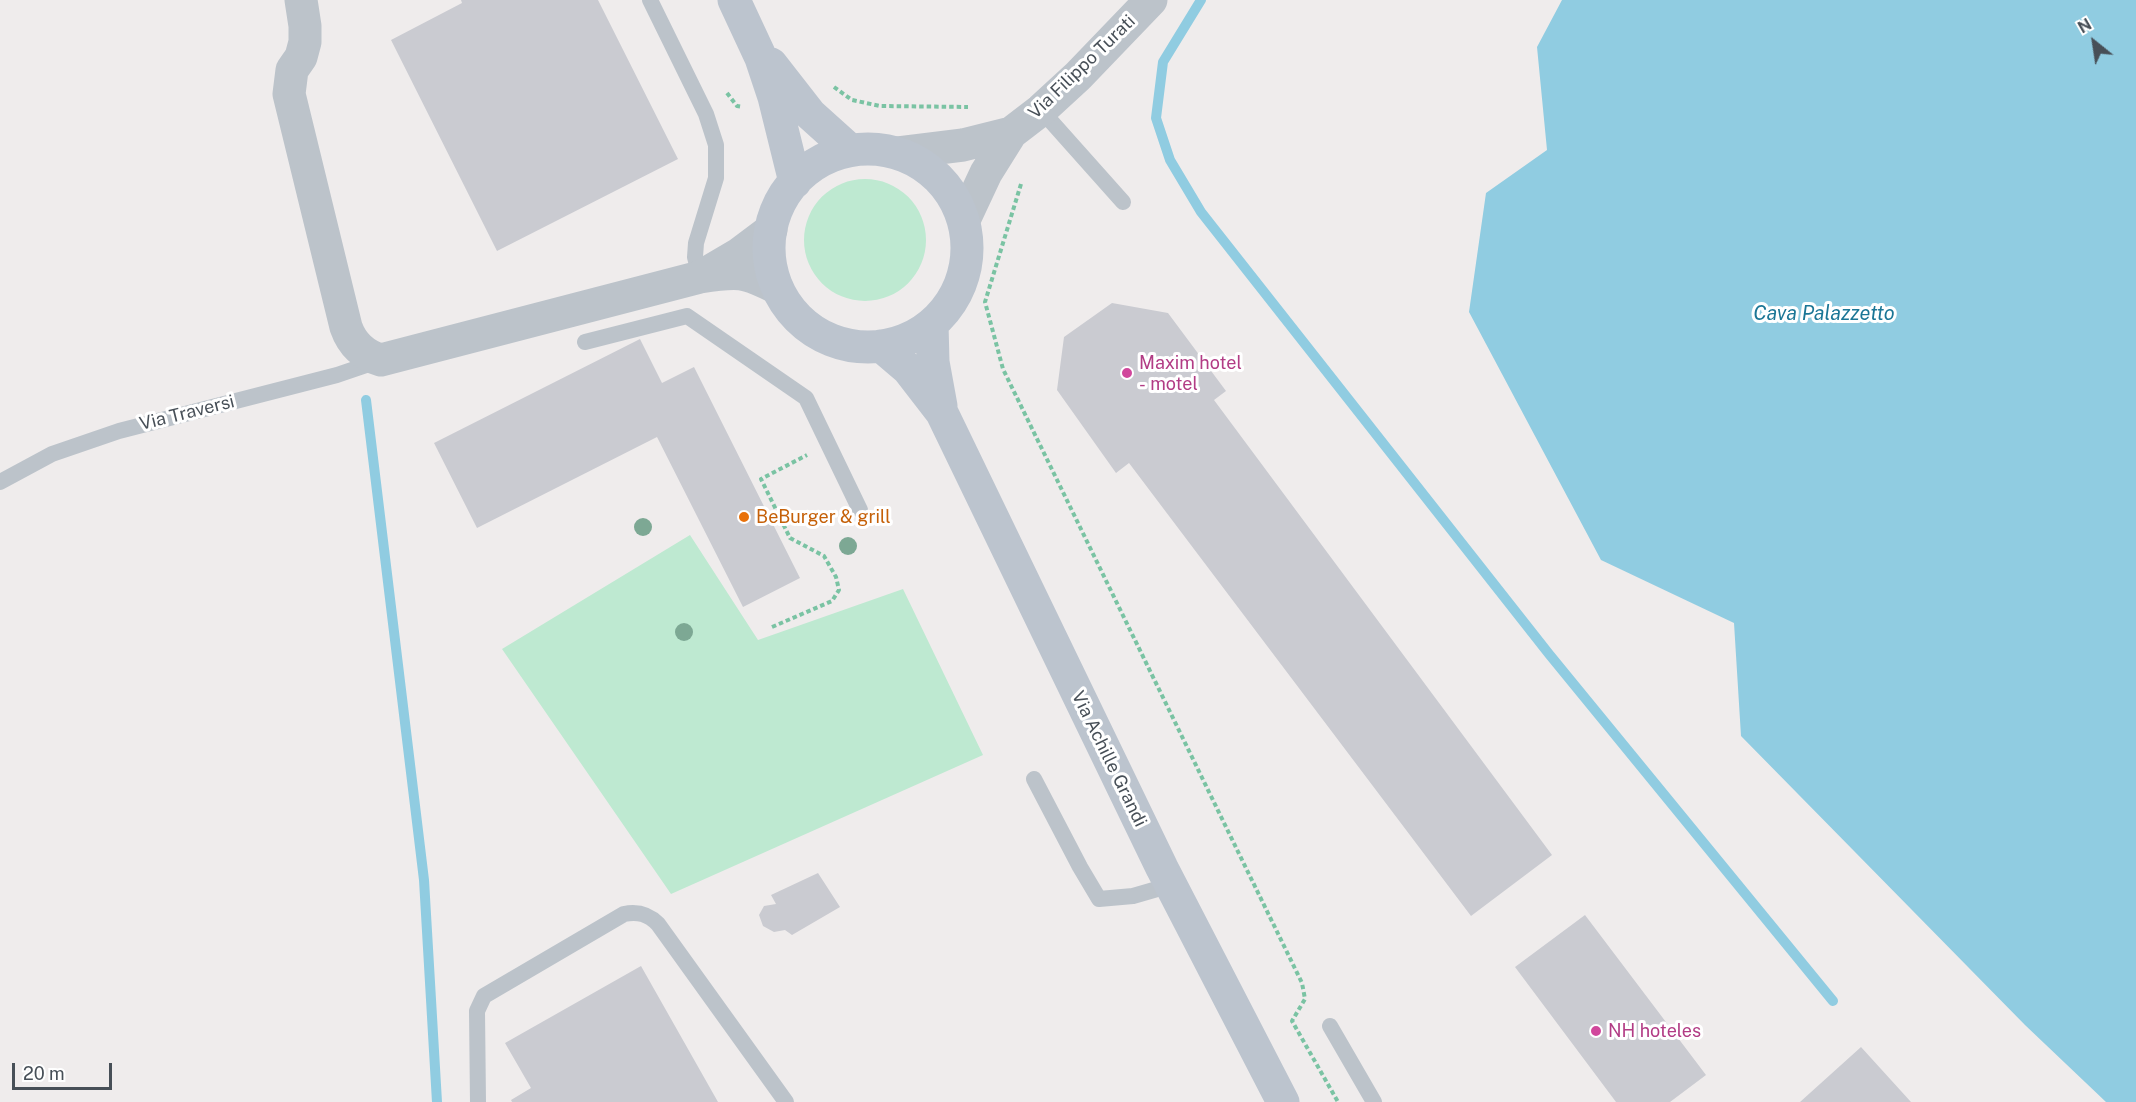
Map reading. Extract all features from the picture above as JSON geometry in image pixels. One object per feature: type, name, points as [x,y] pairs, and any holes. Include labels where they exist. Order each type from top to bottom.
[{"type":"main road","points":[[734,0],[756,43],[774,97],[795,182]]},
{"type":"main road","points":[[756,43],[810,114],[850,150]]},
{"type":"main road","points":[[875,149],[898,153],[925,164],[950,191],[960,208],[968,249],[963,277],[951,303],[932,324],[908,338],[881,346],[853,346],[822,335],[796,316],[777,288],[769,256],[771,230],[776,210],[795,182],[820,162],[850,150],[875,149]]},
{"type":"main road","name":"Via Achille Grandi","points":[[932,324],[933,362],[942,413]]},
{"type":"main road","name":"Via Achille Grandi","points":[[881,346],[908,369],[942,413],[1171,885],[1283,1102]]},
{"type":"street","points":[[302,0],[304,42],[301,57],[292,70],[289,94],[348,333],[358,349],[381,360]]},
{"type":"street","name":"Via Filippo Turati","points":[[964,220],[986,173],[1011,133],[1041,110],[1093,62],[1151,0]]},
{"type":"street","name":"Via Filippo Turati","points":[[898,153],[947,147],[1011,133]]},
{"type":"street","points":[[700,277],[739,254],[771,230]]},
{"type":"street","points":[[700,277],[734,272],[755,277],[777,288]]},
{"type":"street","name":"Via Traversi","points":[[381,360],[700,277]]},
{"type":"lane","points":[[650,0],[706,114],[716,145],[716,178],[696,243],[695,257],[700,277]]},
{"type":"lane","points":[[1041,110],[1123,202]]},
{"type":"lane","points":[[585,342],[687,316],[806,398],[860,510]]},
{"type":"lane","name":"Via Traversi","points":[[0,482],[52,454],[119,431],[337,375],[381,360]]},
{"type":"lane","points":[[1035,779],[1080,867],[1100,899],[1133,896],[1171,885]]},
{"type":"lane","points":[[478,1102],[477,1011],[484,996],[624,914],[633,913],[650,916],[658,924],[786,1102]]},
{"type":"lane","points":[[1330,1026],[1374,1102]]},
{"type":"path","points":[[1022,178],[985,302],[1003,369],[1302,983],[1305,999],[1292,1021],[1338,1102]]},
{"type":"path","points":[[772,627],[832,601],[839,590],[836,577],[824,556],[790,538],[760,479],[829,444]]},
{"type":"green space","points":[[865,179],[888,184],[908,197],[921,217],[926,240],[921,263],[908,283],[888,296],[865,301],[842,296],[822,283],[809,263],[804,240],[809,217],[822,197],[842,184]]},
{"type":"green space","points":[[690,535],[758,640],[903,589],[983,755],[671,894],[502,649]]},
{"type":"water","name":"Cava Palazzetto","points":[[1562,0],[2136,0],[2136,1102],[2106,1102],[2025,1025],[1741,736],[1734,623],[1601,560],[1469,312],[1486,193],[1547,150],[1537,47]]},
{"type":"building","points":[[461,0],[598,0],[678,159],[497,251],[391,40],[462,3]]},
{"type":"building","points":[[1112,303],[1168,313],[1226,391],[1214,400],[1552,855],[1471,916],[1129,463],[1116,473],[1057,390],[1064,337]]},
{"type":"building","points":[[640,339],[662,383],[694,367],[800,578],[743,607],[657,437],[477,528],[434,443]]},
{"type":"building","points":[[818,873],[840,907],[792,935],[785,930],[774,932],[763,926],[759,915],[764,906],[776,904],[771,895]]},
{"type":"building","points":[[1585,915],[1706,1075],[1670,1102],[1616,1102],[1515,967]]},
{"type":"building","points":[[641,966],[718,1102],[512,1102],[511,1100],[531,1088],[505,1043]]},
{"type":"building","points":[[1861,1047],[1911,1102],[1800,1102]]},
{"type":"waterway","points":[[1201,0],[1163,62],[1156,118],[1170,160],[1201,212],[1549,654],[1833,1001]]},
{"type":"waterway","points":[[366,400],[424,880],[437,1102]]},
{"type":"place","name":"Maxim hotel - motel","points":[[1127,373]]},
{"type":"place","name":"BeBurger & grill","points":[[744,517]]},
{"type":"place","name":"NH hoteles","points":[[1596,1031]]}]
